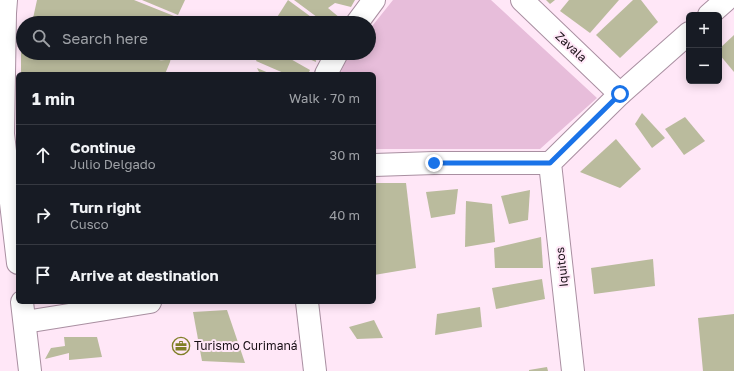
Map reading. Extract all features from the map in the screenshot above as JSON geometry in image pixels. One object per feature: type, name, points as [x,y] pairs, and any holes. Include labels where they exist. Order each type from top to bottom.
[{"type":"street","points":[[6,0],[3,134],[16,246]]},
{"type":"street","points":[[362,16],[374,0]]},
{"type":"street","name":"Zavala","points":[[522,0],[620,94]]},
{"type":"street","points":[[712,12],[726,0]]},
{"type":"street","points":[[376,165],[434,163],[550,163],[620,94],[686,36]]},
{"type":"street","points":[[327,72],[333,60]]},
{"type":"street","name":"Iquitos","points":[[550,163],[573,371]]},
{"type":"street","points":[[30,371],[24,312],[125,304]]},
{"type":"street","points":[[307,304],[315,371]]},
{"type":"shaded area","points":[[393,0],[491,0],[597,98],[540,149],[376,149],[376,72],[341,72],[346,60],[376,60],[376,21]]},
{"type":"building","points":[[37,0],[134,0],[174,16],[34,16]]},
{"type":"building","points":[[142,0],[185,0],[178,15]]},
{"type":"building","points":[[288,0],[310,16],[278,16]]},
{"type":"building","points":[[294,0],[355,0],[351,7],[335,3],[328,8],[338,16],[316,16]]},
{"type":"building","points":[[546,0],[555,0],[550,4]]},
{"type":"building","points":[[569,0],[619,0],[590,33],[560,11]]},
{"type":"building","points":[[633,0],[641,0],[658,22],[620,58],[596,35]]},
{"type":"building","points":[[734,35],[734,72],[722,58],[722,46]]},
{"type":"building","points":[[21,60],[170,60],[166,72],[21,72]]},
{"type":"building","points":[[292,60],[310,70],[309,72],[281,72],[256,61]]},
{"type":"building","points":[[257,68],[266,72],[259,72]]},
{"type":"building","points":[[642,113],[665,138],[652,148],[635,124]]},
{"type":"building","points":[[685,117],[705,141],[684,155],[665,129]]},
{"type":"building","points":[[616,139],[641,169],[620,188],[580,172]]},
{"type":"building","points":[[376,183],[406,183],[416,268],[376,275]]},
{"type":"building","points":[[458,189],[455,214],[431,218],[426,192]]},
{"type":"building","points":[[530,190],[528,220],[509,224],[501,196]]},
{"type":"building","points":[[466,201],[492,204],[495,242],[465,247]]},
{"type":"building","points":[[541,237],[543,268],[495,268],[494,248]]},
{"type":"building","points":[[653,259],[655,286],[594,294],[591,268]]},
{"type":"building","points":[[542,279],[545,299],[496,309],[492,288]]},
{"type":"building","points":[[480,307],[482,327],[435,335],[437,314]]},
{"type":"building","points":[[227,310],[245,363],[202,361],[193,312]]},
{"type":"building","points":[[734,314],[734,371],[703,371],[698,318]]},
{"type":"building","points":[[374,320],[383,338],[357,339],[349,327]]},
{"type":"building","points":[[64,337],[97,337],[102,357],[69,360],[69,353],[45,359],[51,348],[65,346]]},
{"type":"building","points":[[547,367],[548,371],[529,371],[529,370]]},
{"type":"place","name":"Turismo Curimaná","points":[[181,346]]},
{"type":"route","points":[[434,163],[550,163],[620,94]]}]
